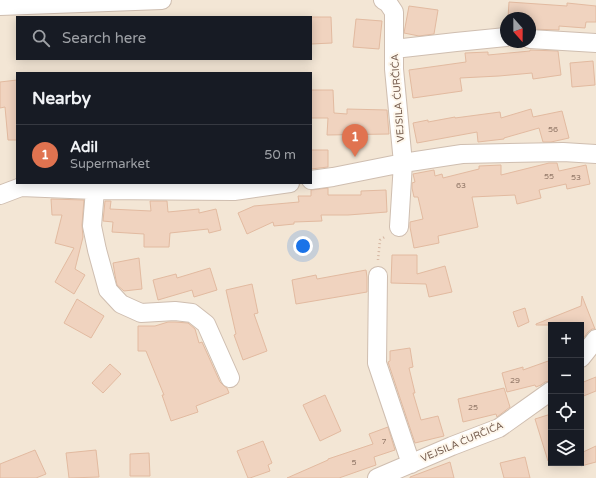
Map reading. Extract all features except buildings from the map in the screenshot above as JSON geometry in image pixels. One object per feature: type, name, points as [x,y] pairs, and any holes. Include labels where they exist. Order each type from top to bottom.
[{"type":"street","points":[[0,6],[162,0]]},
{"type":"street","points":[[386,1],[394,12],[394,49]]},
{"type":"street","name":"VEJSILA ĆURČIĆA","points":[[399,227],[403,163],[394,69],[394,49],[500,38]]},
{"type":"street","points":[[536,39],[596,43]]},
{"type":"street","points":[[312,180],[462,154],[563,152],[596,154]]},
{"type":"street","points":[[0,195],[21,187],[95,190],[234,191],[283,184]]},
{"type":"street","points":[[95,190],[92,226],[108,290],[121,304],[141,313],[175,311],[192,313],[206,324],[230,378]]},
{"type":"street","name":"VEJSILA ĆURČIĆA","points":[[378,276],[377,363],[410,464]]},
{"type":"street","points":[[584,354],[596,340]]},
{"type":"street","name":"VEJSILA ĆURČIĆA","points":[[377,478],[499,428],[548,393]]},
{"type":"path","points":[[378,276],[377,269],[380,240],[399,227]]},
{"type":"shaded area","points":[[0,0],[596,0],[596,478],[0,478]]},
{"type":"place","name":"Adil","points":[[355,157]]}]
